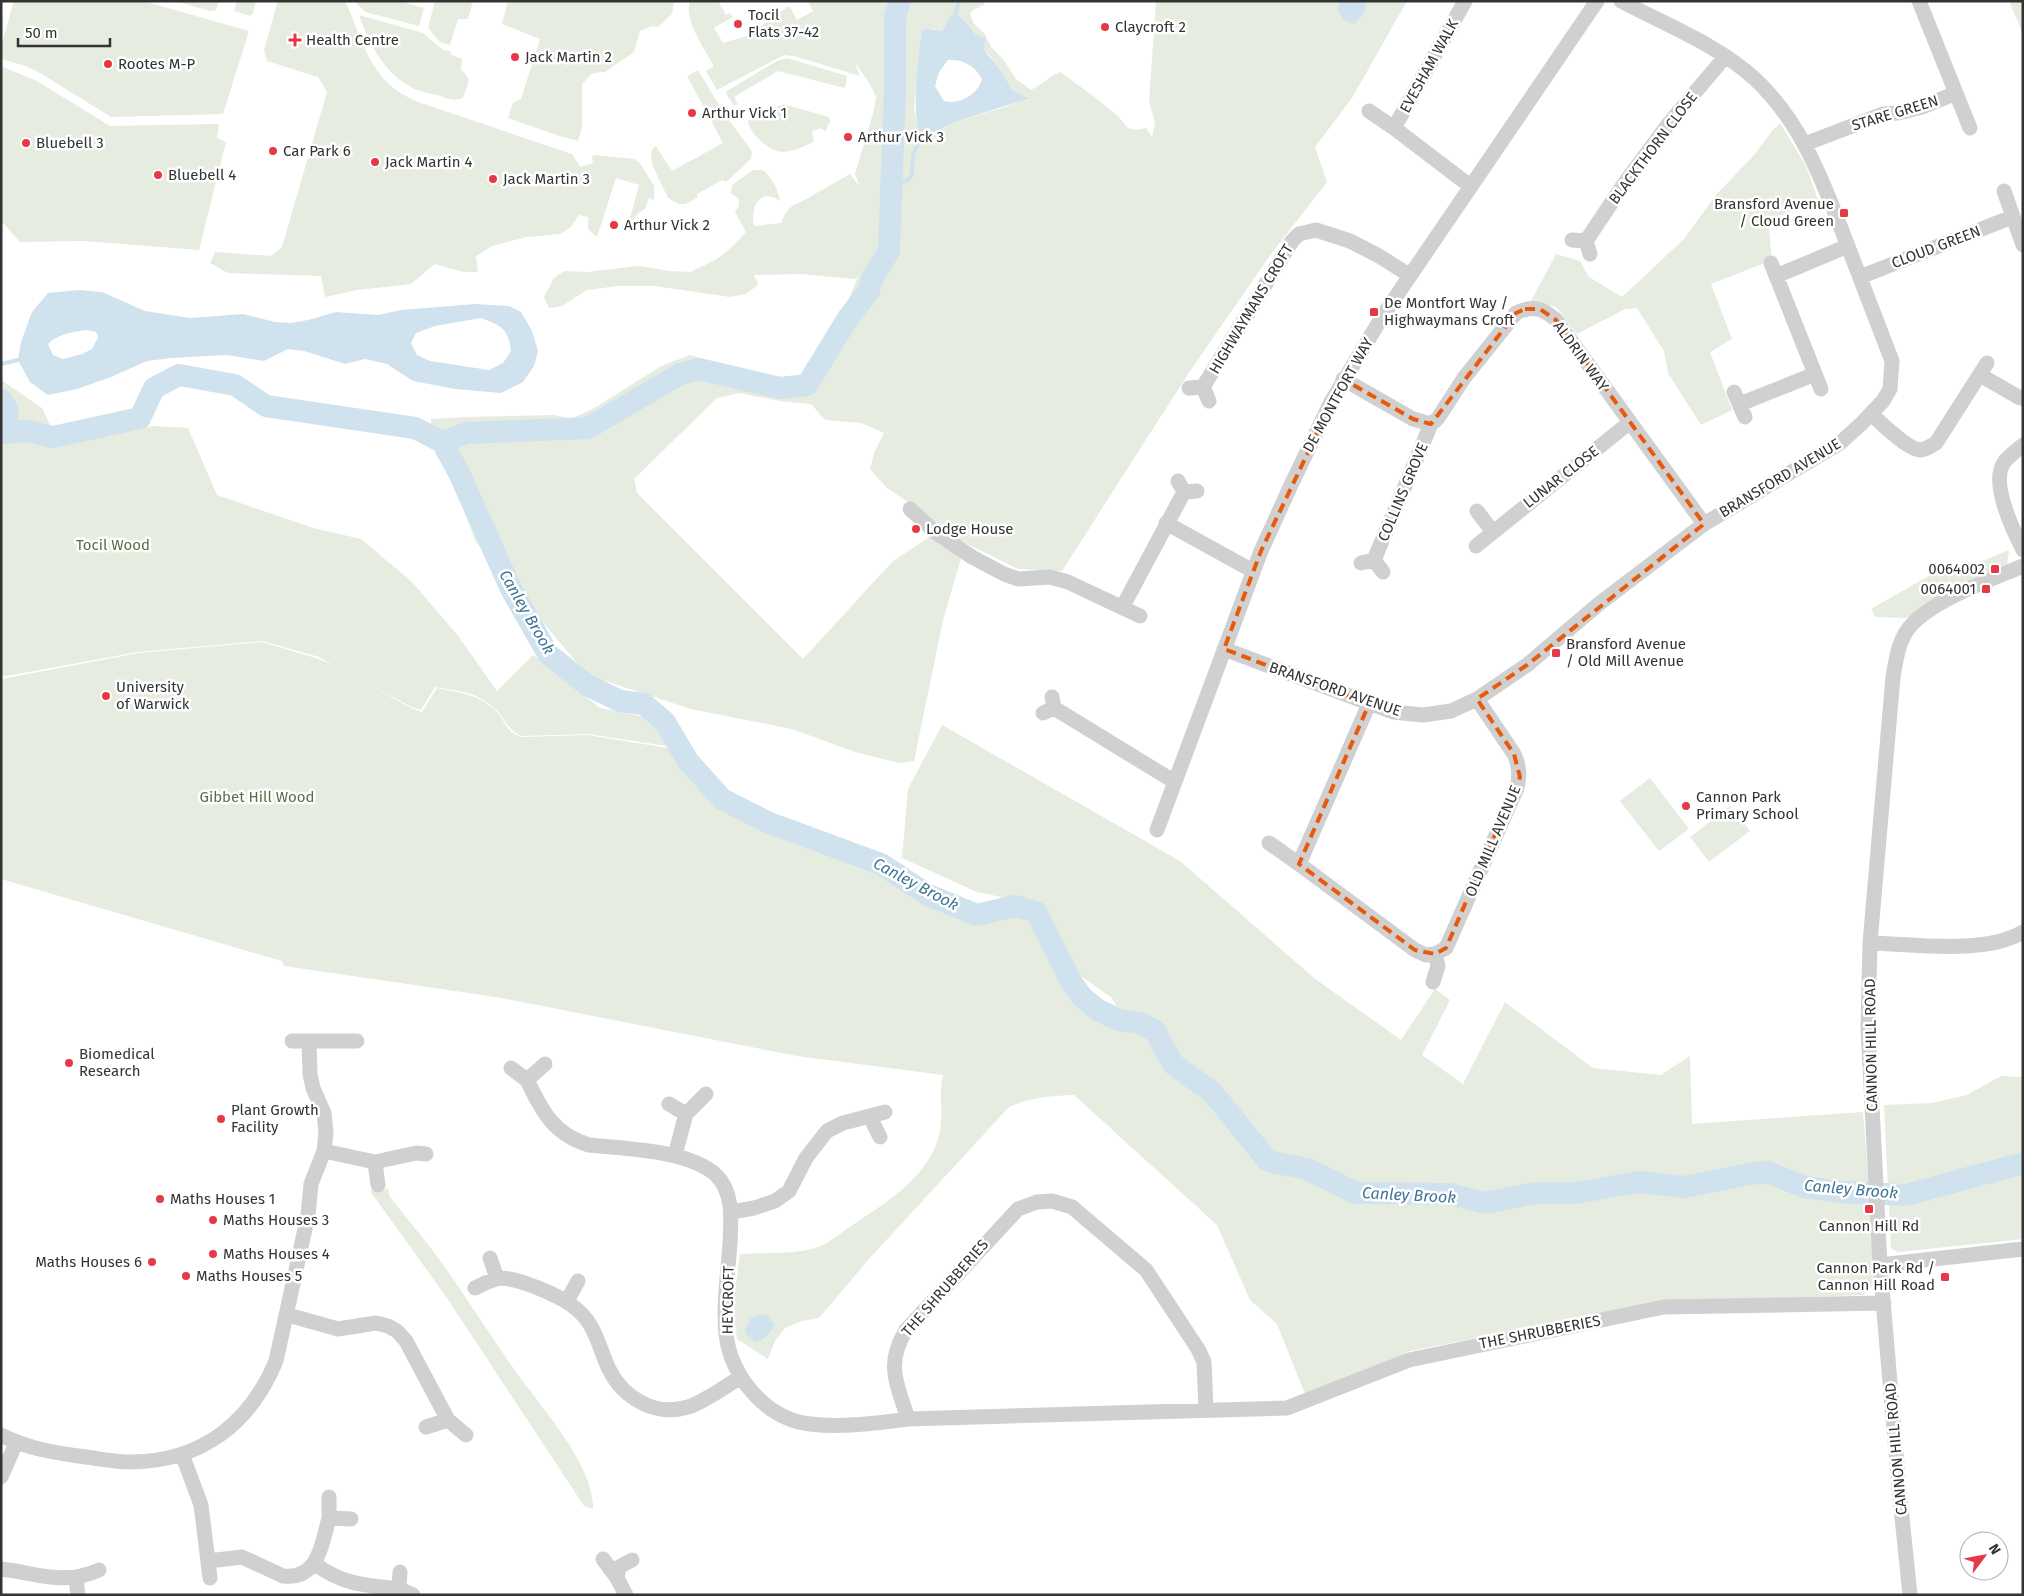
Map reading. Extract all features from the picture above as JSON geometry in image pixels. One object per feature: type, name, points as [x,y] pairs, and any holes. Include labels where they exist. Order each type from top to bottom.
[{"type":"street","name":"DE MONTFORT WAY","points":[[1157,830],[1253,571],[1299,467],[1344,379],[1409,275],[1597,1]]},
{"type":"street","name":"BRANSFORD AVENUE","points":[[1224,649],[1394,712],[1423,715],[1451,711],[1477,699],[1527,665],[1600,603],[1704,524],[1833,448],[1872,414],[1883,401],[1890,389],[1892,361],[1848,246],[1805,144],[1783,110],[1748,73],[1725,57],[1621,1]]},
{"type":"street","name":"STARE GREEN","points":[[1919,1],[1970,128]]},
{"type":"street","name":"EVESHAM WALK","points":[[1394,128],[1464,2]]},
{"type":"street","name":"BLACKTHORN CLOSE","points":[[1582,245],[1670,122],[1725,57]]},
{"type":"street","name":"STARE GREEN","points":[[1805,144],[1883,114],[1898,113],[1922,107],[1956,93]]},
{"type":"street","name":"EVESHAM WALK","points":[[1368,111],[1394,128],[1470,186]]},
{"type":"street","points":[[2004,191],[2023,245]]},
{"type":"street","name":"CLOUD GREEN","points":[[1860,276],[2012,217]]},
{"type":"street","name":"HIGHWAYMANS CROFT","points":[[1200,392],[1292,241],[1299,234],[1316,230],[1350,241],[1409,275]]},
{"type":"street","points":[[1821,389],[1774,269],[1848,246]]},
{"type":"street","name":"ALDRIN WAY","points":[[1431,424],[1438,418],[1464,378],[1512,318],[1525,308],[1535,308],[1549,313],[1704,524]]},
{"type":"street","points":[[1872,414],[1895,436],[1916,449],[1930,448],[1936,442],[1983,369],[2020,398]]},
{"type":"street","points":[[1740,404],[1815,374]]},
{"type":"street","points":[[1344,379],[1413,419],[1431,424]]},
{"type":"street","name":"LUNAR CLOSE","points":[[1476,546],[1629,423]]},
{"type":"street","name":"COLLINS GROVE","points":[[1373,565],[1431,424]]},
{"type":"street","points":[[2023,445],[2004,462],[1999,478],[2005,507],[2023,550]]},
{"type":"street","points":[[1123,606],[1186,488]]},
{"type":"street","points":[[910,508],[974,565],[1018,579],[1050,577],[1068,582],[1123,606],[1140,616]]},
{"type":"street","points":[[1477,512],[1493,532]]},
{"type":"street","points":[[1166,523],[1253,571]]},
{"type":"street","name":"CANNON HILL ROAD","points":[[1910,1595],[1880,1265],[1868,1027],[1870,943],[1893,677],[1898,649],[1908,630],[1927,612],[1957,595],[2023,566]]},
{"type":"street","name":"OLD MILL AVENUE","points":[[1435,954],[1446,948],[1517,788],[1520,777],[1519,764],[1514,754],[1477,699]]},
{"type":"street","points":[[1300,864],[1369,704]]},
{"type":"street","points":[[1050,706],[1175,782]]},
{"type":"street","points":[[1269,843],[1415,950],[1426,955],[1435,954],[1438,966],[1433,982]]},
{"type":"street","points":[[1870,943],[1974,946],[1999,942],[2023,932]]},
{"type":"street","points":[[292,1041],[357,1041]]},
{"type":"street","points":[[1,1435],[16,1443],[38,1450],[118,1461],[148,1461],[182,1454],[211,1441],[229,1429],[259,1396],[276,1361],[288,1315],[308,1215],[311,1184],[324,1151],[324,1113],[313,1088],[310,1074],[309,1041]]},
{"type":"street","points":[[527,1080],[545,1064]]},
{"type":"street","name":"HEYCROFT","points":[[510,1068],[527,1080],[548,1119],[561,1131],[578,1142],[589,1145],[675,1155],[696,1163],[717,1176],[728,1195],[731,1212],[726,1291],[726,1334],[731,1355],[741,1377],[754,1394],[773,1410],[786,1417],[809,1424],[854,1425],[908,1418]]},
{"type":"street","points":[[675,1155],[686,1114],[706,1094]]},
{"type":"street","points":[[669,1104],[686,1114]]},
{"type":"street","points":[[731,1212],[754,1208],[775,1201],[789,1191],[806,1158],[827,1131],[843,1123],[885,1112]]},
{"type":"street","points":[[870,1117],[880,1137]]},
{"type":"street","points":[[324,1151],[374,1162],[416,1153],[426,1154]]},
{"type":"street","points":[[374,1162],[378,1185]]},
{"type":"street","name":"THE SHRUBBERIES","points":[[1206,1410],[1204,1362],[1198,1349],[1146,1270],[1072,1207],[1052,1201],[1037,1202],[1018,1209],[906,1330],[893,1358],[896,1377],[908,1418],[1287,1408],[1418,1358],[1664,1308],[1884,1302]]},
{"type":"street","points":[[1880,1265],[2023,1249]]},
{"type":"street","points":[[490,1258],[496,1278]]},
{"type":"street","points":[[475,1288],[496,1278],[518,1280],[567,1301],[586,1320],[597,1337],[609,1369],[618,1384],[628,1395],[646,1405],[665,1410],[687,1407],[741,1377]]},
{"type":"street","points":[[567,1301],[578,1281]]},
{"type":"street","points":[[288,1315],[338,1329],[376,1323],[397,1331],[406,1341],[448,1420],[466,1435]]},
{"type":"street","points":[[426,1427],[448,1420]]},
{"type":"street","points":[[1,1477],[16,1443]]},
{"type":"street","points":[[182,1454],[200,1505],[210,1578]]},
{"type":"street","points":[[208,1561],[242,1557],[283,1576],[302,1573],[314,1564],[329,1518],[329,1497]]},
{"type":"street","points":[[329,1518],[351,1519]]},
{"type":"street","points":[[603,1559],[617,1578],[626,1595]]},
{"type":"street","points":[[617,1578],[619,1567],[632,1560]]},
{"type":"street","points":[[314,1564],[348,1582],[366,1586],[399,1589],[414,1595]]},
{"type":"street","points":[[1,1569],[48,1577],[76,1578],[99,1570]]},
{"type":"street","points":[[399,1589],[400,1572]]},
{"type":"street","points":[[76,1578],[78,1595]]},
{"type":"highlighted area","points":[[1525,309],[1540,309],[1556,320],[1704,524],[1527,665],[1477,699],[1514,754],[1520,777],[1446,948],[1435,954],[1415,950],[1299,864],[1369,704],[1224,649],[1261,551],[1343,379],[1413,419],[1431,424],[1516,313]]},
{"type":"green space","points":[[14,1],[143,1],[249,31],[223,114],[111,117],[40,73],[26,66],[1,59],[1,47]]},
{"type":"green space","points":[[175,1],[219,1],[216,10],[210,11]]},
{"type":"green space","points":[[237,1],[256,1],[253,13],[250,16],[234,11]]},
{"type":"green space","points":[[278,1],[345,1],[368,56],[381,76],[398,91],[415,101],[572,154],[580,167],[593,163],[592,157],[594,155],[634,159],[639,162],[654,186],[654,200],[649,198],[645,209],[638,213],[627,229],[639,185],[616,178],[597,237],[588,229],[588,217],[579,215],[571,227],[560,234],[526,237],[492,246],[476,256],[478,272],[463,272],[435,264],[411,284],[357,290],[325,297],[321,276],[228,273],[210,263],[215,252],[271,256],[282,247],[327,92],[318,77],[267,61],[264,50]]},
{"type":"green space","points":[[354,1],[399,1],[424,8],[419,26],[365,12]]},
{"type":"green space","points":[[435,1],[473,1],[468,19],[458,19],[450,45],[440,42],[428,28]]},
{"type":"green space","points":[[508,1],[674,1],[672,14],[658,27],[652,26],[640,31],[634,52],[605,72],[593,73],[582,84],[582,127],[578,141],[508,118],[513,103],[521,99],[540,39],[502,24]]},
{"type":"green space","points":[[690,1],[718,1],[726,15],[730,13],[733,17],[714,28],[723,43],[747,36],[789,6],[797,20],[813,11],[808,1],[984,1],[984,5],[974,9],[970,14],[974,24],[985,34],[991,47],[1003,59],[1016,79],[1031,90],[1060,72],[1118,116],[1128,128],[1137,130],[1146,128],[1152,137],[1155,123],[1149,101],[1156,1],[1407,1],[1352,98],[1315,147],[1327,182],[1271,254],[1188,374],[1062,571],[1018,569],[937,529],[914,506],[887,488],[870,469],[874,453],[884,433],[861,423],[825,420],[811,404],[780,401],[739,393],[717,398],[634,479],[637,493],[803,659],[893,561],[931,536],[962,555],[943,620],[914,761],[899,763],[855,752],[792,729],[691,709],[587,675],[476,542],[450,475],[431,442],[431,419],[555,415],[571,419],[596,407],[661,366],[690,355],[729,367],[778,377],[803,379],[826,341],[847,303],[858,276],[855,279],[802,274],[754,275],[758,285],[746,294],[730,297],[654,286],[618,286],[587,290],[562,306],[549,308],[544,297],[554,278],[564,271],[587,272],[639,266],[669,271],[691,272],[717,259],[746,232],[735,212],[739,202],[737,197],[731,194],[732,185],[753,170],[763,170],[766,173],[776,188],[780,201],[767,196],[758,201],[754,212],[754,226],[781,223],[790,208],[850,174],[860,187],[855,174],[876,97],[870,84],[854,61],[860,76],[794,56],[784,55],[717,90],[706,71],[714,66],[692,25],[689,8]],"holes":[[[949,18],[982,37],[984,49],[998,66],[1008,84],[1020,96],[1030,97],[1005,107],[952,123],[929,137],[919,135],[914,109],[921,38],[930,28],[942,31]]]},
{"type":"green space","points":[[2009,1],[2023,1],[2023,34]]},
{"type":"green space","points":[[359,15],[423,33],[443,50],[451,51],[451,55],[462,59],[461,70],[469,80],[463,98],[453,100],[417,90],[401,81],[378,56],[367,36]]},
{"type":"green space","points":[[787,58],[847,76],[845,88],[778,71],[734,97],[738,104],[734,106],[726,93],[727,91],[777,61]]},
{"type":"green space","points":[[1,66],[37,81],[110,126],[219,124],[217,138],[226,142],[199,250],[84,241],[20,242],[1,221]]},
{"type":"green space","points":[[698,70],[725,115],[752,152],[751,159],[726,182],[722,180],[697,194],[697,198],[685,204],[679,204],[668,198],[652,164],[651,154],[653,148],[656,146],[672,171],[723,143],[687,76]]},
{"type":"green space","points":[[783,104],[829,117],[830,121],[825,132],[821,128],[812,131],[814,141],[791,151],[781,152],[768,147],[751,130],[748,121]]},
{"type":"green space","points":[[1780,123],[1806,166],[1818,200],[1768,221],[1772,260],[1711,284],[1732,339],[1710,352],[1732,410],[1701,425],[1668,373],[1664,351],[1637,308],[1625,309],[1577,334],[1556,307],[1531,301],[1556,254],[1580,261],[1589,277],[1622,297],[1684,239],[1716,195],[1754,155]]},
{"type":"green space","points":[[1,380],[42,408],[57,440],[108,435],[153,426],[188,428],[217,495],[313,528],[361,539],[412,582],[459,637],[497,691],[533,655],[600,708],[650,718],[667,746],[588,734],[522,736],[513,731],[498,712],[487,702],[473,695],[435,687],[421,710],[369,685],[413,709],[422,712],[437,688],[467,694],[482,700],[495,710],[512,732],[522,737],[587,735],[668,748],[692,778],[720,806],[767,827],[882,870],[923,898],[976,922],[1014,911],[1035,916],[1058,967],[1068,984],[1079,999],[1093,1011],[1108,1020],[1126,1024],[1112,998],[1078,974],[1039,905],[977,892],[902,858],[908,789],[942,725],[1180,861],[1314,978],[1401,1040],[1435,989],[1450,1000],[1422,1055],[1463,1084],[1505,1002],[1593,1068],[1661,1075],[1690,1056],[1692,1124],[1863,1112],[1876,1280],[1863,1295],[1661,1302],[1410,1351],[1305,1394],[1277,1324],[1250,1300],[1217,1225],[1074,1095],[1058,1096],[1033,1099],[1009,1107],[869,1259],[819,1318],[802,1321],[785,1328],[775,1341],[768,1359],[737,1339],[733,1307],[740,1254],[797,1252],[819,1247],[832,1240],[901,1191],[923,1167],[932,1154],[938,1139],[941,1123],[943,1075],[797,1056],[496,997],[284,966],[282,961],[1,879],[1,679],[139,653],[262,642],[319,659],[334,666],[319,657],[262,641],[138,652],[1,677]]},
{"type":"green space","points":[[2009,550],[2007,565],[1906,618],[1875,617],[1871,609],[1939,570],[1956,572]]},
{"type":"green space","points":[[1650,778],[1689,829],[1659,851],[1620,801]]},
{"type":"green space","points":[[1730,806],[1750,831],[1709,862],[1690,837]]},
{"type":"green space","points":[[2001,1076],[2023,1077],[2023,1239],[1898,1252],[1891,1248],[1884,1105],[1932,1103],[1967,1095]]},
{"type":"green space","points":[[388,1189],[390,1197],[438,1257],[514,1369],[563,1436],[585,1473],[591,1492],[593,1509],[584,1506],[447,1298],[370,1191]]},
{"type":"water","points":[[1340,1],[1366,1],[1365,11],[1355,24],[1343,20],[1337,8]]},
{"type":"water","points":[[956,12],[975,34],[985,38],[984,49],[1013,89],[1017,93],[1030,98],[952,123],[923,139],[919,132],[916,105],[917,71],[922,31],[926,28],[942,31],[949,18]],"holes":[[[948,60],[969,64],[982,80],[976,90],[967,98],[956,102],[944,101],[935,86],[939,72]]]},
{"type":"water","points":[[78,290],[102,292],[145,311],[190,318],[243,314],[275,322],[291,323],[336,312],[378,315],[401,310],[475,304],[509,306],[521,312],[532,331],[538,351],[534,366],[523,382],[501,393],[455,389],[413,381],[387,364],[365,359],[345,364],[304,351],[288,349],[264,361],[227,355],[147,361],[77,389],[48,395],[30,382],[18,360],[21,342],[32,312],[48,293]],"holes":[[[481,318],[502,329],[506,333],[510,344],[511,351],[503,363],[489,370],[430,361],[417,355],[411,343],[416,333],[435,326]],[[86,330],[96,332],[98,337],[92,349],[63,359],[53,355],[48,344],[66,334]]]},
{"type":"water","points":[[759,1315],[766,1315],[775,1324],[767,1335],[756,1342],[749,1338],[745,1331],[750,1319]]},
{"type":"waterway","points":[[442,442],[467,433],[588,428],[680,374],[699,369],[780,388],[807,385],[848,318],[869,291],[872,279],[889,251],[895,91],[895,17],[900,1]]},
{"type":"waterway","points":[[956,12],[959,1]]},
{"type":"waterway","points":[[890,189],[908,180],[912,174],[913,155],[921,138]]},
{"type":"waterway","points":[[1,364],[18,360]]},
{"type":"waterway","name":"Canley Brook","points":[[1,400],[8,410],[4,433],[27,431],[53,437],[140,418],[154,388],[179,375],[235,385],[266,406],[415,428],[442,442],[459,473],[511,589],[548,654],[587,685],[620,701],[644,704],[665,722],[688,761],[722,799],[767,822],[881,864],[928,895],[977,915],[1015,906],[1036,912],[1072,983],[1082,997],[1098,1010],[1119,1020],[1140,1023],[1155,1031],[1173,1064],[1213,1093],[1268,1161],[1307,1169],[1356,1193],[1449,1194],[1485,1203],[1536,1193],[1575,1193],[1639,1182],[1684,1187],[1767,1172],[1805,1187],[1841,1192],[1906,1195],[2023,1163]]},
{"type":"place","name":"Tocil Flats 37-42","points":[[738,24]]},
{"type":"place","name":"Claycroft 2","points":[[1105,27]]},
{"type":"place","name":"Health Centre","points":[[295,40]]},
{"type":"place","name":"Jack Martin 2","points":[[515,57]]},
{"type":"place","name":"Rootes M-P","points":[[108,64]]},
{"type":"place","name":"Arthur Vick 1","points":[[692,113]]},
{"type":"place","name":"Arthur Vick 3","points":[[848,137]]},
{"type":"place","name":"Bluebell 3","points":[[26,143]]},
{"type":"place","name":"Car Park 6","points":[[273,151]]},
{"type":"place","name":"Jack Martin 4","points":[[375,162]]},
{"type":"place","name":"Bluebell 4","points":[[158,175]]},
{"type":"place","name":"Jack Martin 3","points":[[493,179]]},
{"type":"place","name":"Bransford Avenue / Cloud Green","points":[[1844,213]]},
{"type":"place","name":"Arthur Vick 2","points":[[614,225]]},
{"type":"place","name":"De Montfort Way / Highwaymans Croft","points":[[1374,312]]},
{"type":"place","name":"Lodge House","points":[[916,529]]},
{"type":"place","name":"0064002","points":[[1995,569]]},
{"type":"place","name":"0064001","points":[[1986,589]]},
{"type":"place","name":"Bransford Avenue / Old Mill Avenue","points":[[1556,653]]},
{"type":"place","name":"University of Warwick","points":[[106,696]]},
{"type":"place","name":"Cannon Park Primary School","points":[[1686,806]]},
{"type":"place","name":"Biomedical Research","points":[[69,1063]]},
{"type":"place","name":"Plant Growth Facility","points":[[221,1119]]},
{"type":"place","name":"Maths Houses 1","points":[[160,1199]]},
{"type":"place","name":"Cannon Hill Rd","points":[[1869,1209]]},
{"type":"place","name":"Maths Houses 3","points":[[213,1220]]},
{"type":"place","name":"Maths Houses 4","points":[[213,1254]]},
{"type":"place","name":"Maths Houses 6","points":[[152,1262]]},
{"type":"place","name":"Maths Houses 5","points":[[186,1276]]},
{"type":"place","name":"Cannon Park Rd / Cannon Hill Road","points":[[1945,1277]]},
{"type":"park label","name":"Tocil Wood","points":[[113,545]]},
{"type":"park label","name":"Gibbet Hill Wood","points":[[257,797]]}]
